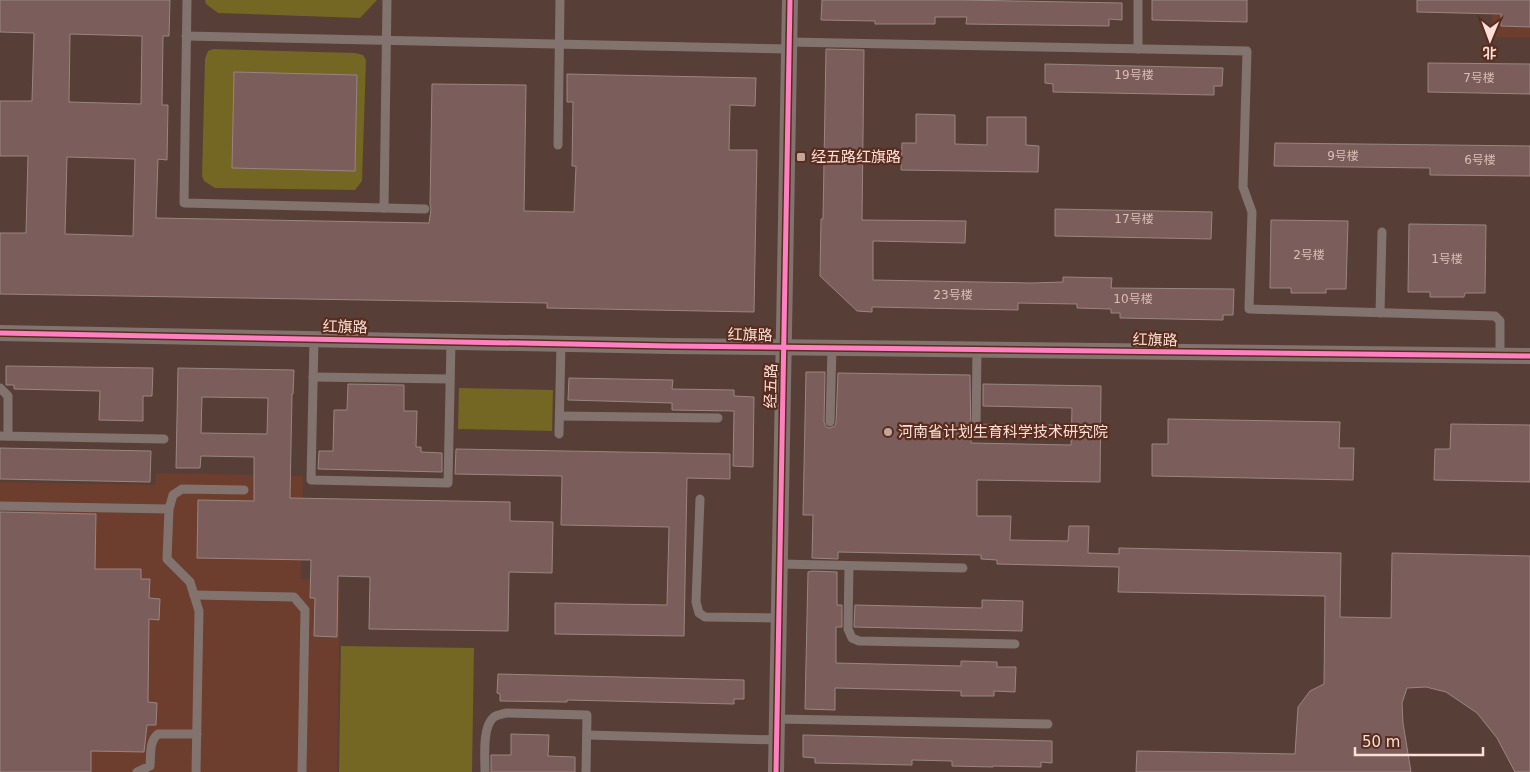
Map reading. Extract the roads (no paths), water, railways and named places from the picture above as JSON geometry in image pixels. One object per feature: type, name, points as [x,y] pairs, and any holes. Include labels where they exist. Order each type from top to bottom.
[{"type":"street","name":"经五路","points":[[776,772],[790,0]]},
{"type":"street","name":"红旗路","points":[[0,333],[785,348],[1530,356]]},
{"type":"lane","points":[[187,0],[184,203],[426,209]]},
{"type":"lane","points":[[384,208],[388,0]]},
{"type":"lane","points":[[558,145],[560,0]]},
{"type":"lane","points":[[1138,0],[1138,49]]},
{"type":"lane","points":[[186,36],[559,44],[1247,51],[1243,187],[1252,212],[1249,309],[1495,316],[1500,321],[1500,356]]},
{"type":"lane","points":[[1380,313],[1382,232]]},
{"type":"lane","points":[[314,339],[311,480],[448,483],[451,342]]},
{"type":"lane","points":[[559,434],[561,344]]},
{"type":"lane","points":[[830,422],[832,348]]},
{"type":"lane","points":[[977,350],[976,428],[1058,429]]},
{"type":"lane","points":[[313,377],[450,379]]},
{"type":"lane","points":[[0,388],[8,396],[4,436],[164,439]]},
{"type":"lane","points":[[560,416],[718,418]]},
{"type":"lane","points":[[196,772],[199,611],[190,582],[168,559],[169,509],[173,495],[182,489],[244,490]]},
{"type":"lane","points":[[700,499],[696,602],[699,613],[705,617],[780,618]]},
{"type":"lane","points":[[0,506],[169,509]]},
{"type":"lane","points":[[780,564],[964,568]]},
{"type":"lane","points":[[849,566],[848,629],[852,638],[859,640],[1015,644]]},
{"type":"lane","points":[[194,595],[294,597],[305,610],[302,772]]},
{"type":"lane","points":[[485,772],[486,734],[489,725],[494,717],[506,713],[587,715],[586,772]]},
{"type":"lane","points":[[778,719],[1048,724]]},
{"type":"lane","points":[[137,772],[150,766],[152,742],[158,734],[197,734]]},
{"type":"lane","points":[[586,735],[777,740]]},
{"type":"place","name":"经五路红旗路","points":[[801,157]]},
{"type":"place","name":"河南省计划生育科学技术研究院","points":[[888,432]]}]
